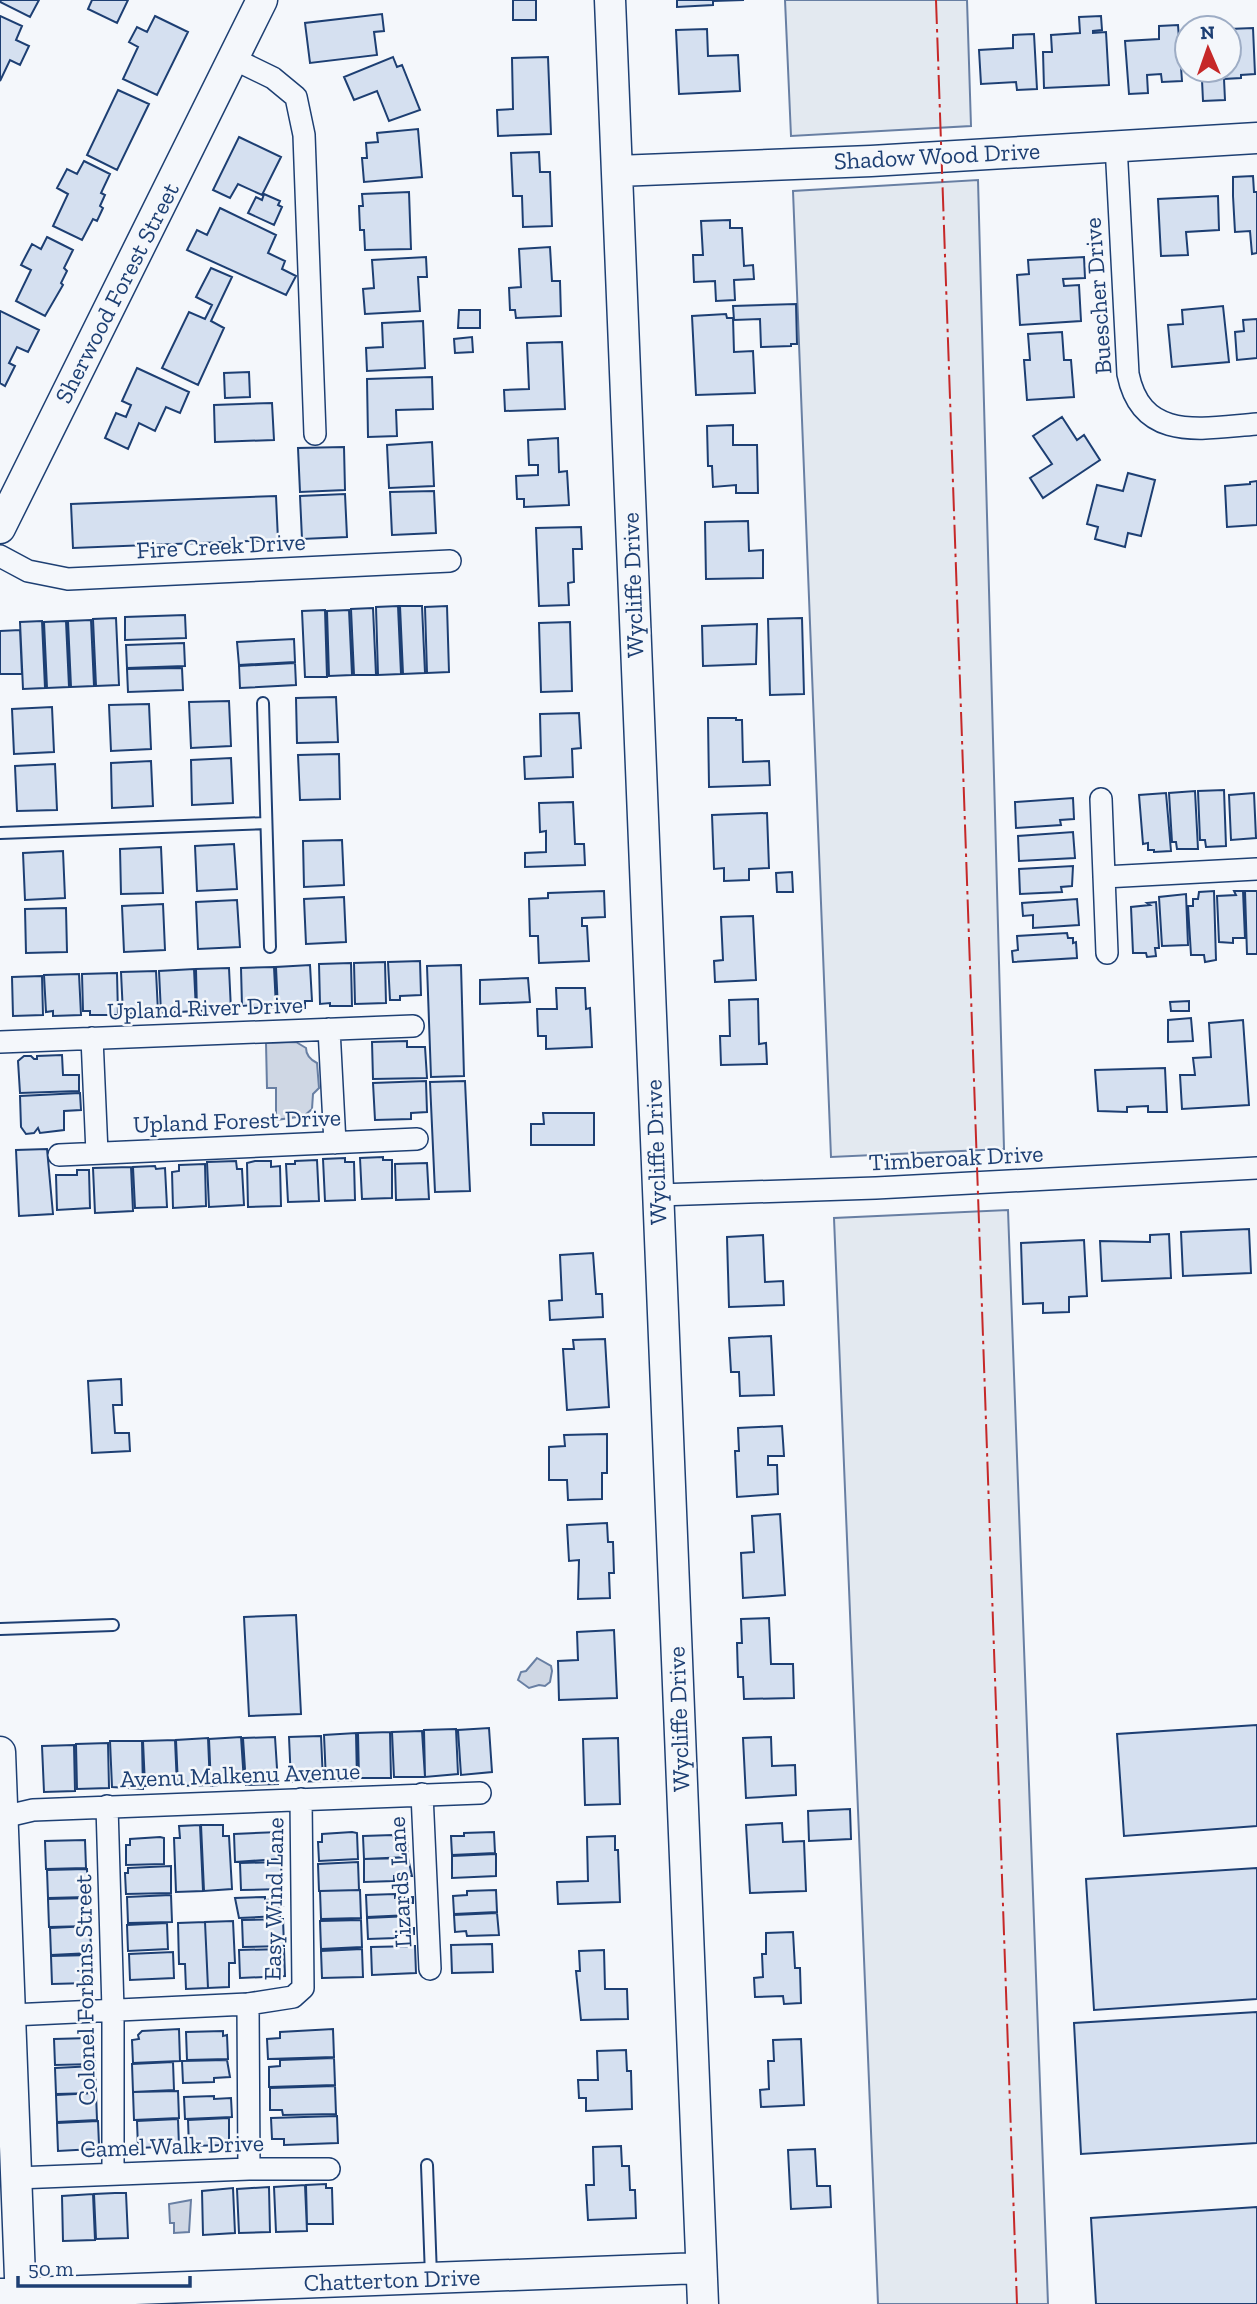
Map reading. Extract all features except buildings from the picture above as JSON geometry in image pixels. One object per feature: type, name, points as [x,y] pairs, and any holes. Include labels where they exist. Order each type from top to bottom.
[{"type":"street","name":"Sherwood Forest Street","points":[[0,528],[262,0]]},
{"type":"street","name":"Wycliffe Drive","points":[[610,0],[702,2304]]},
{"type":"street","points":[[234,59],[273,78],[296,97],[304,135],[315,434]]},
{"type":"street","name":"Shadow Wood Drive","points":[[617,171],[871,161],[1257,138]]},
{"type":"street","name":"Buescher Drive","points":[[1116,145],[1127,360],[1131,391],[1147,415],[1161,422],[1210,428],[1255,424]]},
{"type":"street","name":"Fire Creek Drive","points":[[0,556],[28,570],[68,579],[450,561]]},
{"type":"street","points":[[1101,799],[1107,953]]},
{"type":"street","points":[[1104,877],[1257,869]]},
{"type":"street","name":"Upland River Drive","points":[[0,1042],[413,1026]]},
{"type":"street","points":[[329,1029],[335,1143]]},
{"type":"street","points":[[92,1038],[97,1153]]},
{"type":"street","name":"Upland Forest Drive","points":[[59,1155],[417,1139]]},
{"type":"street","name":"Timberoak Drive","points":[[658,1195],[876,1188],[1257,1168]]},
{"type":"street","points":[[0,1752],[16,2178],[14,2297]]},
{"type":"street","name":"Avenu Malkenu Avenue","points":[[2,1817],[33,1810],[107,1806],[480,1793]]},
{"type":"street","name":"Lizards Lane","points":[[422,1794],[430,1969]]},
{"type":"street","name":"Easy Wind Lane","points":[[248,2004],[293,1997],[303,1988],[301,1798]]},
{"type":"street","name":"Colonel Forbins Street","points":[[107,1806],[113,2010],[113,2174]]},
{"type":"street","points":[[11,2015],[248,2004],[249,2169]]},
{"type":"street","name":"Camel Walk Drive","points":[[16,2178],[249,2169],[329,2169]]},
{"type":"street","name":"Chatterton Drive","points":[[14,2297],[701,2268]]},
{"type":"lane","points":[[263,703],[270,947]]},
{"type":"lane","points":[[0,833],[266,823]]},
{"type":"lane","points":[[0,1629],[113,1625]]},
{"type":"lane","points":[[427,2165],[431,2279]]},
{"type":"shaded area","points":[[785,0],[967,0],[971,126],[791,136]]},
{"type":"shaded area","points":[[978,180],[1004,1149],[831,1157],[793,191]]},
{"type":"shaded area","points":[[296,1042],[306,1048],[309,1057],[317,1063],[319,1088],[313,1094],[312,1109],[304,1116],[276,1120],[276,1088],[267,1088],[266,1043]]},
{"type":"shaded area","points":[[1008,1210],[1048,2304],[878,2304],[834,1218]]},
{"type":"shaded area","points":[[537,1658],[551,1666],[550,1682],[545,1686],[529,1688],[518,1680],[521,1672],[526,1671]]},
{"type":"shaded area","points":[[191,2200],[189,2232],[174,2233],[174,2223],[170,2223],[169,2204]]},
{"type":"power","points":[[936,0],[1017,2304]]}]
